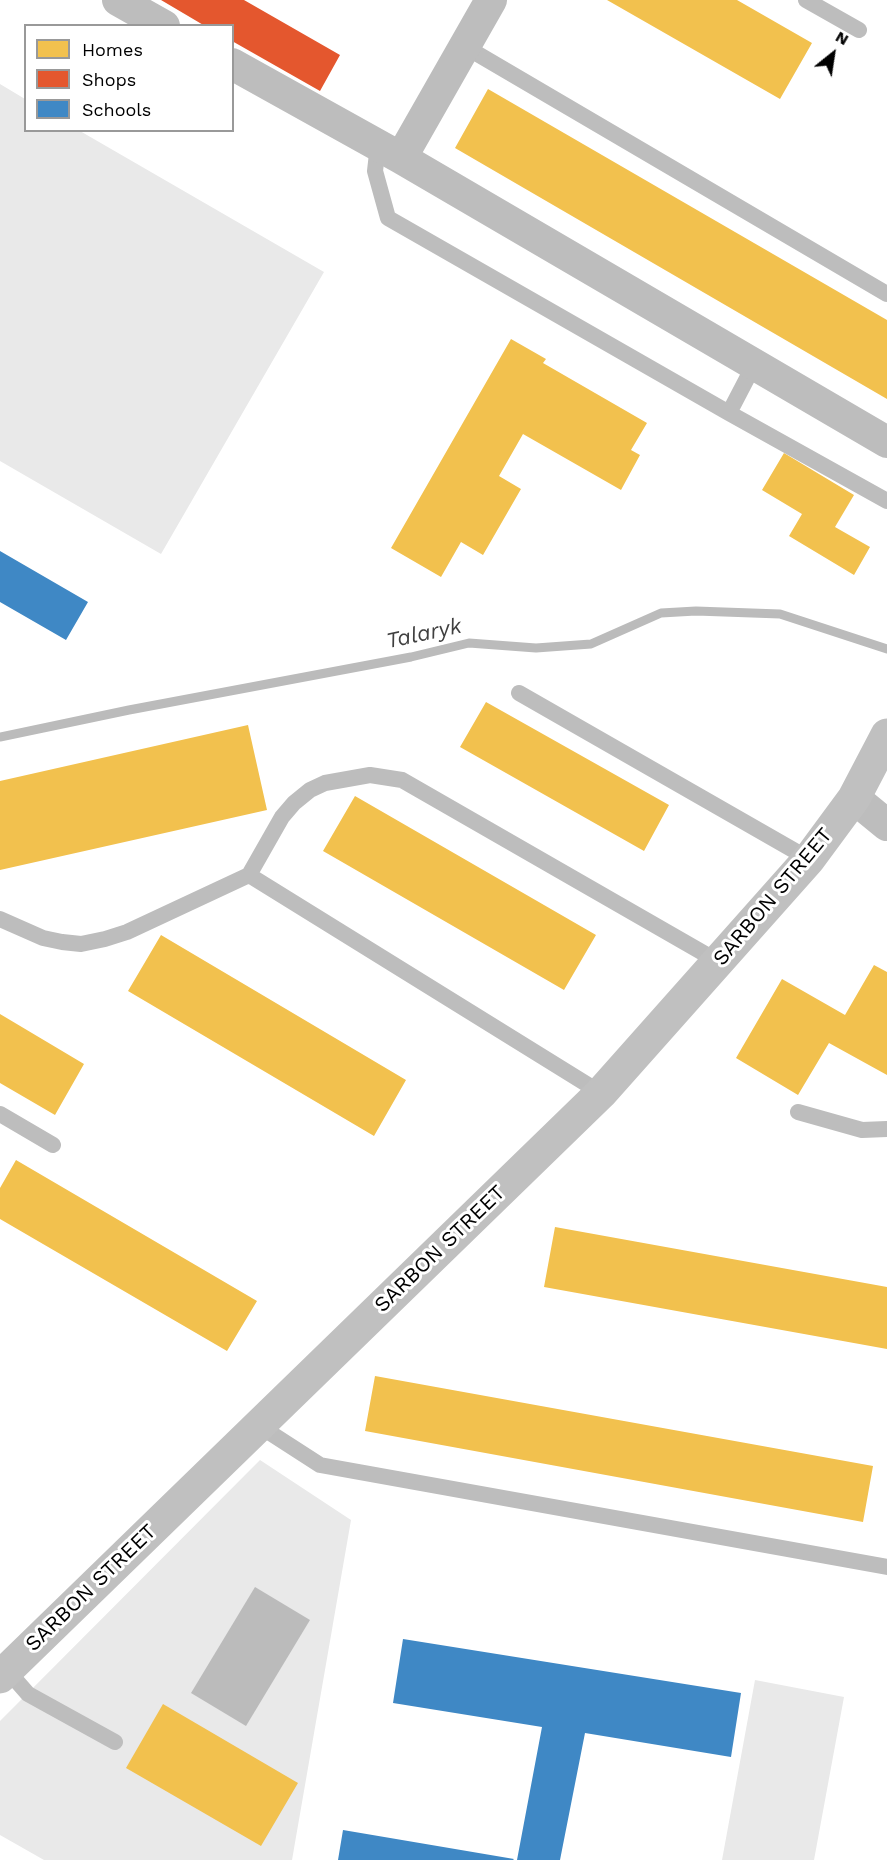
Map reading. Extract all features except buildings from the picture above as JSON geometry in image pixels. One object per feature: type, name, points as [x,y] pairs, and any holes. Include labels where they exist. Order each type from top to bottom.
[{"type":"street","points":[[118,0],[160,24]]},
{"type":"street","points":[[389,151],[464,46],[491,0]]},
{"type":"street","points":[[234,65],[389,151],[887,442]]},
{"type":"street","name":"SARBON STREET","points":[[4,1673],[601,1093],[809,859],[854,798],[887,735]]},
{"type":"street","points":[[854,798],[887,825]]},
{"type":"lane","points":[[806,0],[859,30]]},
{"type":"lane","points":[[464,46],[887,294]]},
{"type":"lane","points":[[389,151],[375,171],[388,218],[887,501]]},
{"type":"lane","points":[[729,413],[754,365]]},
{"type":"lane","points":[[519,693],[809,859]]},
{"type":"lane","points":[[0,918],[43,938],[81,944],[127,932],[249,875],[282,817],[310,790],[325,783],[370,776],[402,780],[719,962]]},
{"type":"lane","points":[[249,875],[601,1093]]},
{"type":"lane","points":[[798,1112],[862,1130],[887,1129]]},
{"type":"lane","points":[[0,1114],[53,1145]]},
{"type":"lane","points":[[258,1425],[320,1465],[887,1567]]},
{"type":"lane","points":[[4,1673],[28,1694],[115,1742]]},
{"type":"shaded area","points":[[0,84],[24,98],[24,132],[82,132],[324,272],[161,554],[0,461]]},
{"type":"shaded area","points":[[260,1460],[351,1520],[292,1860],[44,1860],[0,1835],[0,1721]]},
{"type":"shaded area","points":[[255,1587],[310,1620],[246,1726],[191,1693]]},
{"type":"shaded area","points":[[755,1680],[844,1697],[814,1860],[722,1860]]},
{"type":"waterway","name":"Talaryk","points":[[0,737],[129,710],[411,657],[469,643],[536,648],[591,644],[661,613],[696,611],[780,614],[887,649]]}]
